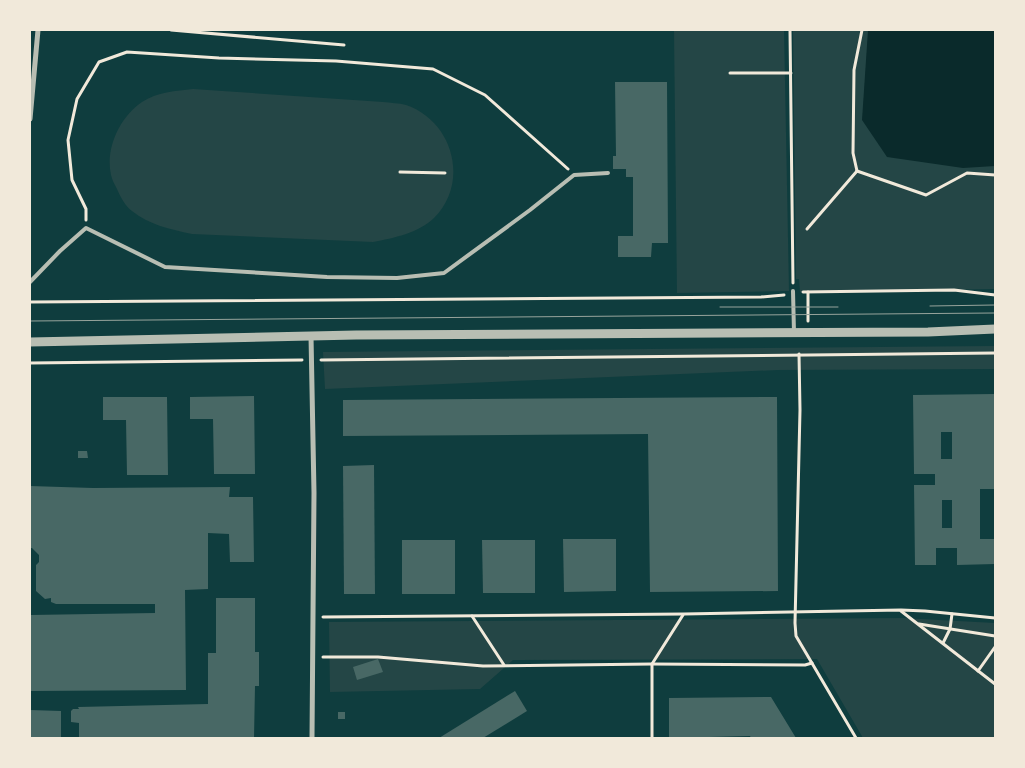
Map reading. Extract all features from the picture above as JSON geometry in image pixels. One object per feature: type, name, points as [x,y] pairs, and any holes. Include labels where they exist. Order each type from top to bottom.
[{"type":"street","points":[[30,119],[38,30]]},
{"type":"street","points":[[30,342],[311,336],[966,332],[995,329]]},
{"type":"street","points":[[311,336],[314,481],[312,738]]},
{"type":"lane","points":[[30,282],[86,228],[165,267],[327,277],[397,278],[444,273],[574,175],[608,173]]},
{"type":"lane","points":[[794,292],[794,333]]},
{"type":"path","points":[[171,30],[344,45]]},
{"type":"path","points":[[790,30],[794,292]]},
{"type":"path","points":[[857,171],[853,153],[854,70],[862,30]]},
{"type":"path","points":[[86,228],[86,209],[72,180],[68,140],[77,99],[99,62],[127,52],[219,58],[336,61],[433,69],[485,95],[574,175]]},
{"type":"path","points":[[730,73],[791,73]]},
{"type":"path","points":[[857,171],[926,195],[967,174],[995,175]]},
{"type":"path","points":[[807,229],[857,171]]},
{"type":"path","points":[[400,172],[445,173]]},
{"type":"path","points":[[30,302],[761,297],[794,292],[954,290],[995,295]]},
{"type":"path","points":[[808,292],[809,333]]},
{"type":"path","points":[[312,360],[995,353]]},
{"type":"path","points":[[799,354],[800,410],[796,636],[856,738]]},
{"type":"path","points":[[30,363],[288,359]]},
{"type":"path","points":[[901,610],[995,684]]},
{"type":"path","points":[[312,618],[796,613],[901,610],[925,610],[995,618]]},
{"type":"path","points":[[652,738],[652,664],[684,614]]},
{"type":"path","points":[[943,644],[950,629],[952,614]]},
{"type":"path","points":[[472,616],[505,665]]},
{"type":"path","points":[[919,624],[995,636]]},
{"type":"path","points":[[978,671],[995,647]]},
{"type":"path","points":[[312,658],[378,657],[483,666],[805,665],[812,663]]},
{"type":"shaded area","points":[[674,30],[784,30],[789,291],[677,293]]},
{"type":"shaded area","points":[[793,30],[995,30],[995,289],[800,292],[799,279],[796,279]]},
{"type":"shaded area","points":[[868,30],[995,30],[995,166],[963,168],[887,157],[862,120]]},
{"type":"shaded area","points":[[193,89],[406,105],[422,113],[435,124],[445,138],[451,154],[453,171],[451,187],[445,203],[434,218],[421,228],[397,237],[373,242],[192,234],[153,223],[129,209],[120,195],[111,175],[110,154],[112,144],[127,116],[142,102],[160,94]]},
{"type":"shaded area","points":[[995,346],[995,369],[778,370],[325,389],[323,352]]},
{"type":"shaded area","points":[[902,618],[995,623],[995,738],[863,738],[817,659],[513,660],[480,689],[330,692],[329,622]]},
{"type":"building","points":[[615,82],[667,82],[668,243],[652,243],[651,257],[618,257],[618,236],[633,236],[633,177],[626,177],[626,169],[613,169],[613,156],[616,156]]},
{"type":"building","points":[[995,394],[995,489],[980,489],[980,539],[995,539],[995,564],[957,565],[957,548],[936,548],[936,565],[915,565],[914,485],[935,485],[935,474],[914,474],[913,395]],"holes":[[[941,432],[952,432],[952,459],[941,459]],[[942,500],[952,500],[952,528],[942,528]]]},
{"type":"building","points":[[254,396],[255,474],[214,474],[213,419],[190,419],[190,397]]},
{"type":"building","points":[[103,397],[167,397],[168,475],[127,475],[126,420],[103,420]]},
{"type":"building","points":[[777,397],[778,591],[650,592],[648,434],[343,436],[343,400]]},
{"type":"building","points":[[78,451],[87,451],[88,458],[78,458]]},
{"type":"building","points":[[374,465],[375,594],[344,594],[343,466]]},
{"type":"building","points":[[30,486],[93,488],[230,487],[229,497],[253,497],[254,562],[230,562],[229,534],[208,533],[208,589],[185,590],[186,690],[30,691],[30,615],[155,613],[155,604],[56,604],[51,602],[51,598],[45,599],[36,591],[36,565],[39,562],[39,555],[30,548]]},
{"type":"building","points":[[563,539],[616,539],[616,591],[564,592]]},
{"type":"building","points":[[402,540],[455,540],[455,594],[402,594]]},
{"type":"building","points":[[482,540],[535,540],[535,593],[483,593]]},
{"type":"building","points":[[216,598],[255,598],[255,652],[259,652],[259,686],[255,686],[254,738],[79,738],[79,723],[71,722],[71,711],[79,709],[78,707],[208,704],[208,653],[216,653]]},
{"type":"building","points":[[378,659],[383,672],[357,680],[353,667]]},
{"type":"building","points":[[515,691],[527,711],[483,738],[439,738]]},
{"type":"building","points":[[771,697],[796,738],[751,738],[750,736],[669,738],[669,698]]},
{"type":"building","points":[[30,710],[61,711],[61,738],[30,738]]},
{"type":"building","points":[[338,712],[345,712],[345,719],[338,719]]},
{"type":"tram line","points":[[930,306],[995,305]]},
{"type":"tram line","points":[[720,307],[838,307]]},
{"type":"tram line","points":[[30,321],[995,313]]}]
